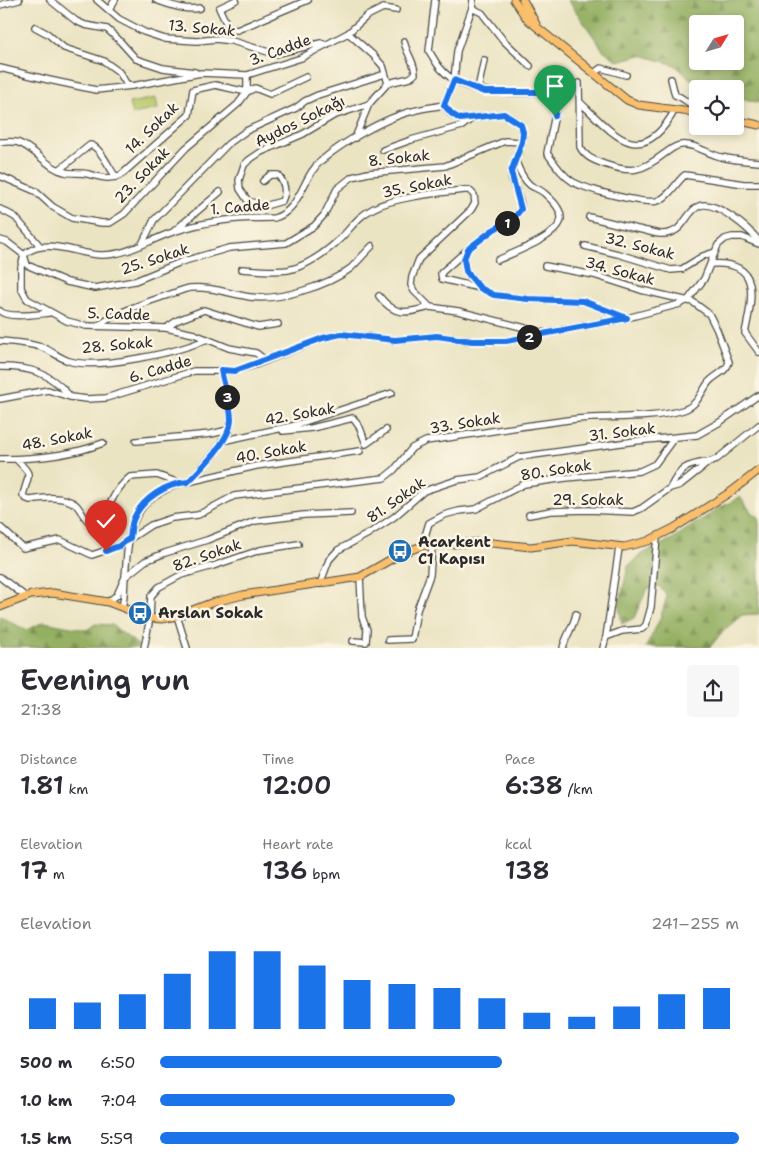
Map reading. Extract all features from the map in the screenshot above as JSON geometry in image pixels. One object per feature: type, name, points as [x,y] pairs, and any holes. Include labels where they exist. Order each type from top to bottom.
[{"type":"main road","points":[[514,0],[527,20],[627,100],[639,105],[689,111]]},
{"type":"main road","points":[[522,0],[539,29]]},
{"type":"main road","points":[[744,122],[759,126]]},
{"type":"main road","points":[[0,607],[26,597],[53,594],[108,602],[150,618],[162,619],[177,616],[227,599],[360,577],[402,553],[422,546],[482,542],[531,547],[573,541],[619,548],[657,537],[674,528],[732,491],[759,470]]},
{"type":"street","points":[[0,5],[19,0]]},
{"type":"street","points":[[50,0],[76,21],[85,25],[107,29],[136,59],[164,68],[201,73]]},
{"type":"street","name":"13. Sokak","points":[[96,0],[119,19],[144,32],[165,39],[197,41],[216,39],[232,41],[275,54],[321,43],[327,45]]},
{"type":"street","points":[[109,10],[115,0]]},
{"type":"street","name":"13. Sokak","points":[[156,0],[191,10],[200,8]]},
{"type":"street","points":[[236,0],[220,8],[229,29],[238,30],[308,0]]},
{"type":"street","points":[[435,0],[429,51],[442,70],[454,80],[484,92],[545,92],[554,100],[556,105],[547,153],[558,170],[573,182],[602,192],[656,201],[665,197],[685,174],[744,184],[759,184]]},
{"type":"street","points":[[473,0],[458,50],[454,80],[444,105],[452,114],[460,119],[504,114],[521,125],[523,132],[522,142],[511,172],[521,209],[514,218],[493,230],[468,249],[441,273],[442,279],[480,288],[494,295],[528,299],[583,301],[627,318]]},
{"type":"street","name":"3. Cadde","points":[[0,68],[96,90],[132,86],[201,73],[247,75],[301,58],[348,33],[367,16],[383,8],[396,10]]},
{"type":"street","points":[[472,8],[482,13],[503,40],[530,66]]},
{"type":"street","points":[[35,27],[48,34],[64,48],[104,61],[119,72],[126,83],[132,86]]},
{"type":"street","points":[[348,33],[383,66],[388,83]]},
{"type":"street","points":[[355,138],[369,104],[388,83],[410,78],[415,74],[415,66],[406,50],[404,41]]},
{"type":"street","points":[[478,89],[484,60]]},
{"type":"street","points":[[594,73],[601,68],[626,74]]},
{"type":"street","points":[[142,244],[154,220],[228,144],[246,131],[296,108],[318,95],[385,74]]},
{"type":"street","points":[[247,75],[247,92]]},
{"type":"street","name":"14. Sokak","points":[[116,177],[121,175],[189,115],[193,90],[215,85],[247,92],[255,88],[270,94],[306,77]]},
{"type":"street","points":[[671,79],[674,95],[689,104]]},
{"type":"street","points":[[579,83],[580,147],[590,158],[612,167],[632,171],[647,166],[674,147],[680,145],[690,146],[721,158],[759,162]]},
{"type":"street","name":"23. Sokak","points":[[0,176],[34,191],[53,207],[72,218],[110,223],[124,214],[186,148],[238,104],[247,92]]},
{"type":"street","points":[[580,102],[610,132],[622,140],[634,144],[649,139],[667,125],[676,110]]},
{"type":"street","name":"Aydos Sokağı","points":[[263,181],[270,175],[278,175],[284,182],[285,190],[282,201],[265,206],[248,201],[240,189],[239,180],[244,165],[261,152],[303,134],[333,116],[369,104]]},
{"type":"street","name":"1. Cadde","points":[[41,247],[101,255],[121,253],[172,232],[221,220],[274,218],[281,216],[292,207],[320,161],[355,138],[394,117],[412,111],[444,105]]},
{"type":"street","points":[[383,150],[411,140],[457,128],[472,119]]},
{"type":"street","name":"8. Sokak","points":[[301,235],[314,226],[324,215],[337,189],[352,177],[368,173],[445,166],[505,141],[522,142]]},
{"type":"street","points":[[0,142],[19,143],[59,170],[65,172],[87,173],[101,179],[116,177],[98,149],[90,144],[59,170]]},
{"type":"street","points":[[498,260],[550,235],[558,227],[561,219],[560,210],[542,191],[530,184],[521,174],[516,162]]},
{"type":"street","name":"35. Sokak","points":[[242,269],[288,270],[304,264],[323,253],[341,238],[359,217],[374,208],[391,202],[469,190],[474,195],[475,203],[471,210],[420,260],[412,277],[411,285],[414,291],[430,307]]},
{"type":"street","points":[[172,232],[220,192]]},
{"type":"street","points":[[589,217],[660,234],[675,231],[682,226],[695,209],[705,205],[732,217],[759,243]]},
{"type":"street","points":[[0,209],[16,217],[41,247],[29,250],[24,256],[7,242],[0,240]]},
{"type":"street","name":"25. Sokak","points":[[24,256],[27,265],[67,282],[95,288],[135,281],[182,262],[228,248],[286,243],[301,235]]},
{"type":"street","points":[[688,300],[704,278],[718,245],[725,239],[732,236],[742,237],[759,243]]},
{"type":"street","points":[[99,326],[113,316],[189,288],[205,288],[252,297],[278,297],[302,291],[315,287],[350,269],[372,246]]},
{"type":"street","name":"32. Sokak","points":[[585,246],[670,270],[682,269],[703,256],[715,252]]},
{"type":"street","points":[[468,249],[464,259],[466,271],[480,288]]},
{"type":"street","name":"5. Cadde","points":[[24,256],[20,288],[27,299],[67,321],[86,326],[166,328],[194,334],[229,348],[256,353],[265,360]]},
{"type":"street","points":[[711,264],[734,264],[744,267],[751,273],[754,281],[754,296],[745,333],[759,352]]},
{"type":"street","name":"34. Sokak","points":[[545,266],[594,275],[660,295],[688,300]]},
{"type":"street","points":[[379,296],[387,306],[410,313],[430,307],[458,311],[547,334]]},
{"type":"street","name":"6. Cadde","points":[[0,399],[48,390],[70,397],[87,399],[106,398],[194,371],[235,371],[323,338],[341,334],[395,340],[437,336],[472,341],[506,341],[627,318],[680,304],[688,300]]},
{"type":"street","name":"33. Sokak","points":[[130,538],[151,525],[172,518],[198,515],[234,496],[351,484],[384,478],[394,470],[412,448],[426,441],[578,419],[642,416],[685,410],[695,404],[702,396],[709,382],[728,367],[729,362],[709,314],[688,300]]},
{"type":"street","points":[[166,328],[178,320],[204,310],[258,327],[278,324]]},
{"type":"street","points":[[0,311],[3,314],[15,315],[50,313]]},
{"type":"street","name":"28. Sokak","points":[[0,341],[34,345],[69,361],[89,364],[150,356],[194,346],[207,339]]},
{"type":"street","points":[[0,367],[23,367],[43,374],[59,384],[70,397]]},
{"type":"street","points":[[188,482],[202,468],[228,430],[231,418],[221,370]]},
{"type":"street","name":"42. Sokak","points":[[222,441],[292,426],[392,394]]},
{"type":"street","name":"31. Sokak","points":[[480,477],[519,458],[636,441],[697,435],[720,422],[759,395]]},
{"type":"street","name":"42. Sokak","points":[[258,434],[312,428],[353,418],[360,428],[366,444],[386,430]]},
{"type":"street","name":"29. Sokak","points":[[670,488],[678,472],[685,466],[717,459],[759,425]]},
{"type":"street","points":[[136,441],[211,434],[228,430]]},
{"type":"street","name":"80. Sokak","points":[[422,546],[429,523],[444,515],[458,510],[476,509],[524,484],[640,471],[655,464],[674,438]]},
{"type":"street","name":"48. Sokak","points":[[0,459],[25,459],[74,452],[103,443]]},
{"type":"street","name":"40. Sokak","points":[[179,483],[256,466],[360,451]]},
{"type":"street","points":[[16,459],[28,471],[29,475],[23,495],[25,498],[30,500],[63,498],[76,504],[87,521],[92,523],[100,521],[105,516],[117,491],[130,477],[156,475],[179,483]]},
{"type":"street","name":"29. Sokak","points":[[529,515],[551,511],[579,510],[633,512],[642,508],[670,488],[680,485],[710,462]]},
{"type":"street","name":"81. Sokak","points":[[320,584],[329,560],[338,550],[394,517],[424,491],[457,480],[480,477]]},
{"type":"street","points":[[122,607],[124,577],[133,520],[147,500],[179,483]]},
{"type":"street","points":[[108,602],[117,595],[124,577],[145,561],[165,553],[207,540],[255,521],[304,515],[351,513]]},
{"type":"street","points":[[0,528],[23,548],[60,540],[92,555],[119,546],[130,538]]},
{"type":"street","points":[[606,637],[642,629],[646,625],[651,607],[657,537]]},
{"type":"street","name":"82. Sokak","points":[[144,648],[150,618],[151,596],[159,586],[181,575],[260,550],[298,544]]},
{"type":"street","points":[[388,640],[412,639],[418,610],[430,575],[432,546]]},
{"type":"street","points":[[603,648],[619,548]]},
{"type":"street","points":[[0,577],[26,597]]},
{"type":"street","points":[[353,642],[366,642],[367,630],[362,617],[360,577]]},
{"type":"street","points":[[563,648],[565,638],[574,624],[576,614]]},
{"type":"street","points":[[177,616],[187,648]]},
{"type":"green space","points":[[568,0],[759,0],[759,103],[744,99],[744,80],[691,80],[675,65],[641,55],[618,61],[603,50]]},
{"type":"green space","points":[[156,98],[158,109],[132,114],[129,103]]},
{"type":"green space","points":[[740,497],[752,513],[759,517],[759,614],[742,615],[723,631],[710,647],[646,647],[660,619],[667,596],[659,586],[647,589],[634,618],[622,624],[619,607],[628,566],[640,555],[672,539]]},
{"type":"green space","points":[[0,616],[26,630],[44,622],[87,630],[95,624],[112,625],[138,645],[137,648],[0,647]]},
{"type":"place","name":"Acarkent C1 Kapısı","points":[[400,551]]},
{"type":"place","name":"Arslan Sokak","points":[[140,613]]},
{"type":"route","points":[[106,551],[119,546],[130,538],[133,520],[147,500],[179,483],[188,482],[216,450],[230,428],[231,418],[221,370],[235,371],[255,365],[323,338],[341,334],[395,340],[437,336],[472,341],[506,341],[627,318],[583,301],[528,299],[494,295],[480,288],[466,271],[464,259],[468,249],[493,230],[514,218],[521,209],[511,172],[522,142],[523,132],[521,125],[504,114],[460,119],[452,114],[444,105],[454,80],[484,92],[545,92],[554,100],[556,105],[555,116]]}]
